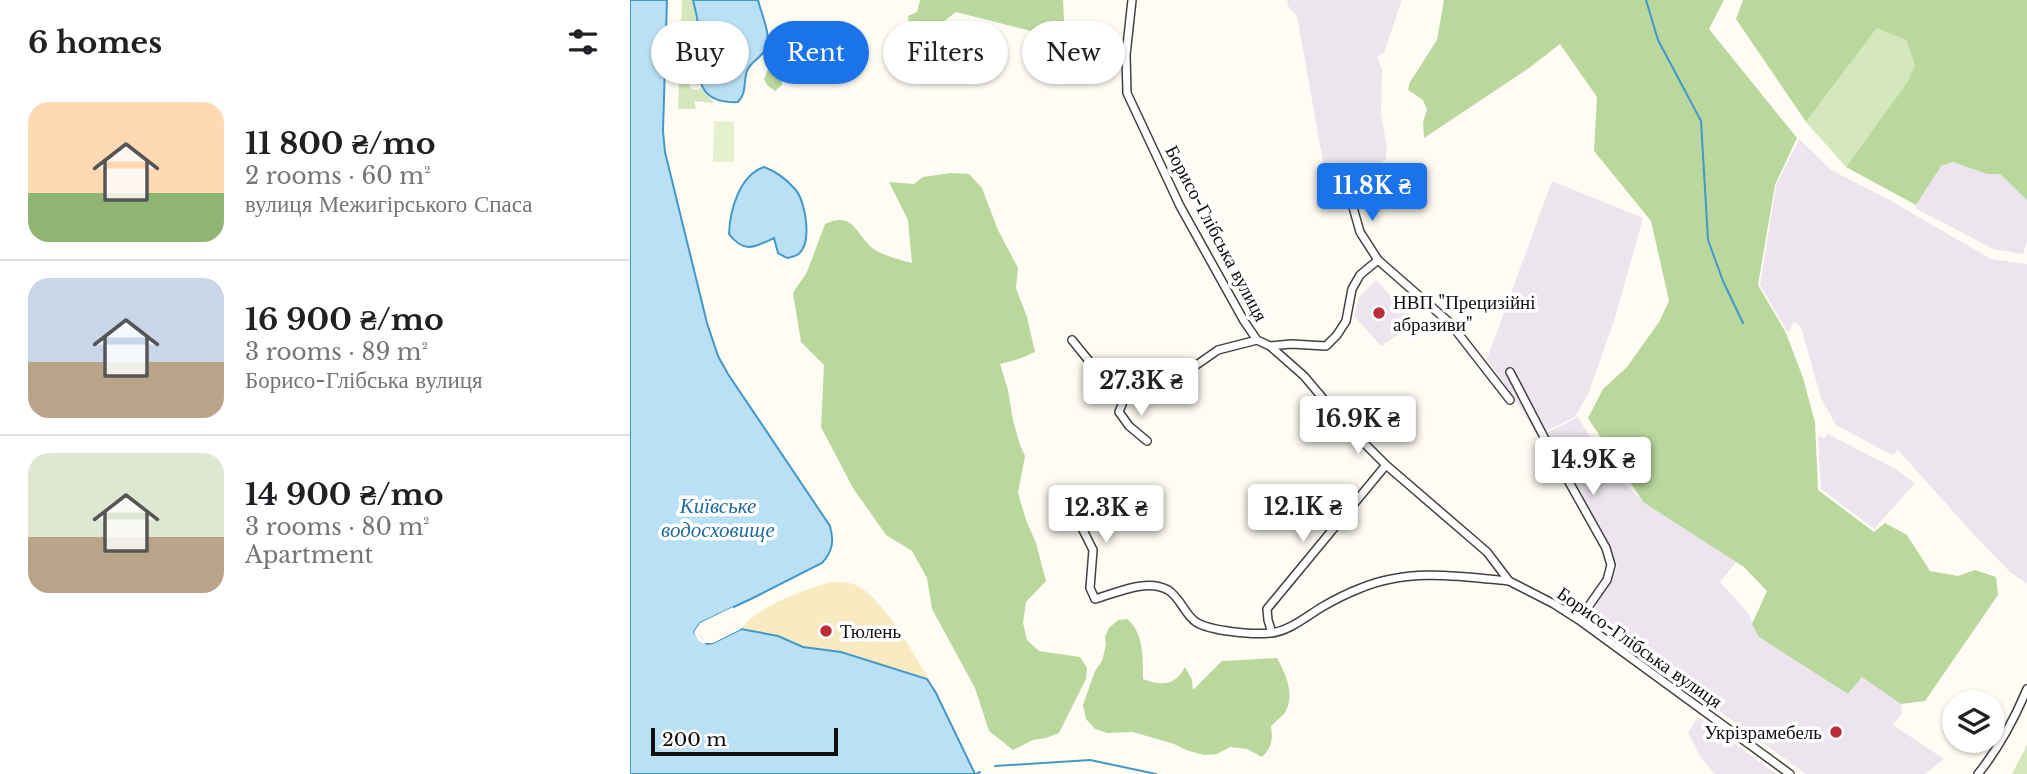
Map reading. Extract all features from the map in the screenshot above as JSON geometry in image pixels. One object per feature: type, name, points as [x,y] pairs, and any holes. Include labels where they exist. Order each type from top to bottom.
[{"type":"street","name":"Борисо-Глібська вулиця","points":[[1132,0],[1126,55],[1127,93],[1180,206],[1257,340],[1270,346],[1304,376],[1342,421],[1386,466],[1487,552],[1509,581],[1579,620],[1790,774]]},
{"type":"street","points":[[1349,193],[1360,232],[1378,260],[1450,323],[1510,400]]},
{"type":"street","points":[[1270,346],[1326,346],[1346,321],[1352,289],[1360,275],[1378,260]]},
{"type":"street","points":[[1072,340],[1111,388],[1125,397]]},
{"type":"street","points":[[1125,397],[1172,382],[1218,350],[1257,340]]},
{"type":"street","points":[[1510,372],[1606,548],[1611,565],[1607,579],[1579,620]]},
{"type":"street","points":[[1125,397],[1119,412],[1129,426],[1147,442]]},
{"type":"street","points":[[1272,633],[1267,609],[1386,466]]},
{"type":"street","points":[[1074,512],[1093,550],[1090,588],[1095,599],[1134,587],[1151,586],[1168,590],[1196,622],[1232,633],[1272,633],[1363,587],[1399,577],[1434,575],[1509,581]]},
{"type":"street","points":[[1979,774],[1995,753],[2027,689]]},
{"type":"shaded area","points":[[1287,0],[1402,0],[1384,53],[1377,57],[1382,69],[1381,113],[1387,148],[1386,159],[1350,186],[1339,186],[1324,164],[1297,16],[1289,8]]},
{"type":"shaded area","points":[[1799,139],[1831,170],[1888,199],[1991,259],[2027,264],[2027,584],[2009,571],[1976,537],[1898,450],[1892,455],[1836,425],[1821,398],[1801,327],[1794,322],[1788,333],[1760,285],[1776,186]]},
{"type":"shaded area","points":[[1953,162],[1987,174],[2000,174],[2027,199],[2027,242],[2023,254],[1993,249],[1917,209],[1916,205],[1940,166]]},
{"type":"shaded area","points":[[1552,181],[1643,218],[1615,318],[1588,394],[1575,417],[1538,435],[1487,359]]},
{"type":"shaded area","points":[[1376,280],[1416,323],[1381,346],[1354,316],[1359,297]]},
{"type":"shaded area","points":[[1578,417],[1605,462],[1643,502],[1737,561],[1720,582],[1748,613],[1759,637],[1849,694],[1862,676],[1901,704],[1902,713],[1893,725],[1944,759],[1925,774],[1806,774],[1588,616],[1617,567],[1611,547],[1546,433]]},
{"type":"shaded area","points":[[1828,434],[1894,468],[1915,483],[1874,529],[1821,489],[1818,437],[1819,435],[1824,439]]},
{"type":"shaded area","points":[[1698,717],[1777,774],[1715,774],[1702,759],[1688,733]]},
{"type":"green space","points":[[682,0],[693,0],[696,21],[681,21]]},
{"type":"green space","points":[[920,0],[1063,0],[1064,21],[1022,21],[1022,29],[1008,25],[1008,21],[992,21],[956,12],[945,21],[908,21],[908,16],[917,12]]},
{"type":"green space","points":[[1444,0],[1724,0],[1709,29],[1797,138],[1775,185],[1758,285],[1786,333],[1803,378],[1815,422],[1818,490],[1874,532],[1885,523],[1907,535],[1930,571],[1958,576],[1975,570],[1996,577],[1998,595],[1925,701],[1901,704],[1862,677],[1848,694],[1759,637],[1752,624],[1767,591],[1744,567],[1643,502],[1588,418],[1603,389],[1627,367],[1659,322],[1669,301],[1651,221],[1594,151],[1597,97],[1560,44],[1529,68],[1424,138],[1423,122],[1427,110],[1423,100],[1408,90],[1410,82],[1437,40]]},
{"type":"green space","points":[[1743,0],[2027,0],[2027,200],[2000,174],[1987,174],[1953,162],[1941,166],[1916,205],[1846,167],[1907,83],[1915,65],[1906,40],[1877,28],[1806,122],[1736,19]]},
{"type":"green space","points":[[1877,28],[1906,39],[1915,65],[1908,83],[1846,167],[1806,122]]},
{"type":"green space","points":[[679,84],[690,84],[691,89],[701,88],[714,103],[694,101],[696,109],[678,109]]},
{"type":"green space","points":[[766,84],[782,85],[775,91]]},
{"type":"green space","points":[[714,121],[734,122],[734,162],[713,162]]},
{"type":"green space","points":[[951,173],[969,174],[982,188],[998,230],[1018,268],[1016,288],[1027,317],[1035,352],[1000,364],[1013,420],[1025,456],[1018,493],[1046,581],[1026,602],[1023,623],[1027,640],[1039,651],[1080,657],[1087,668],[1086,679],[1059,733],[1033,740],[1013,750],[989,731],[975,688],[932,609],[927,578],[912,551],[886,535],[853,488],[821,427],[824,365],[801,342],[793,293],[807,272],[825,224],[835,221],[843,220],[849,223],[875,250],[912,263],[908,220],[889,182],[914,184],[923,177]]},
{"type":"green space","points":[[1127,619],[1140,639],[1143,679],[1150,681],[1172,681],[1185,667],[1192,680],[1193,690],[1222,661],[1277,658],[1286,678],[1288,707],[1271,726],[1271,743],[1262,757],[1247,749],[1230,747],[1217,754],[1204,755],[1133,732],[1107,733],[1095,729],[1086,719],[1083,705],[1095,671],[1102,661],[1109,628],[1118,620]]},
{"type":"green space","points":[[2027,745],[2027,774],[2012,774]]},
{"type":"sand","name":"Тюлень","points":[[831,582],[853,584],[874,599],[896,626],[930,681],[841,652],[803,647],[778,636],[741,629],[770,606]]},
{"type":"water","name":"Київське водосховище","points":[[630,0],[667,0],[666,21],[651,21],[651,84],[664,84],[665,152],[707,323],[718,356],[728,374],[830,526],[832,536],[832,546],[822,563],[700,623],[694,632],[707,644],[741,629],[778,636],[803,647],[841,652],[927,679],[975,774],[630,774]]},
{"type":"water","points":[[693,0],[758,0],[764,21],[763,52],[749,68],[749,21],[697,21]]},
{"type":"water","points":[[702,84],[745,84],[738,102],[722,101],[703,89]]},
{"type":"water","points":[[764,167],[788,182],[802,203],[806,223],[805,242],[802,250],[795,256],[787,258],[778,253],[774,238],[750,247],[740,244],[729,234],[731,215],[742,186],[755,171]]},
{"type":"pier","points":[[733,607],[734,610],[702,625],[698,634],[707,640],[740,626],[741,629],[713,643],[702,643],[698,640],[694,632],[700,623]]},
{"type":"waterway","points":[[1646,0],[1658,40],[1701,121],[1708,240],[1723,281],[1743,323]]},
{"type":"waterway","points":[[995,766],[1090,760],[1156,774]]},
{"type":"waterway","points":[[976,774],[980,772]]},
{"type":"place","name":"НВП \"Прецизійні абразиви\"","points":[[1379,313]]},
{"type":"place","name":"Тюлень","points":[[826,631]]},
{"type":"place","name":"Укрізрамебель","points":[[1836,732]]}]
